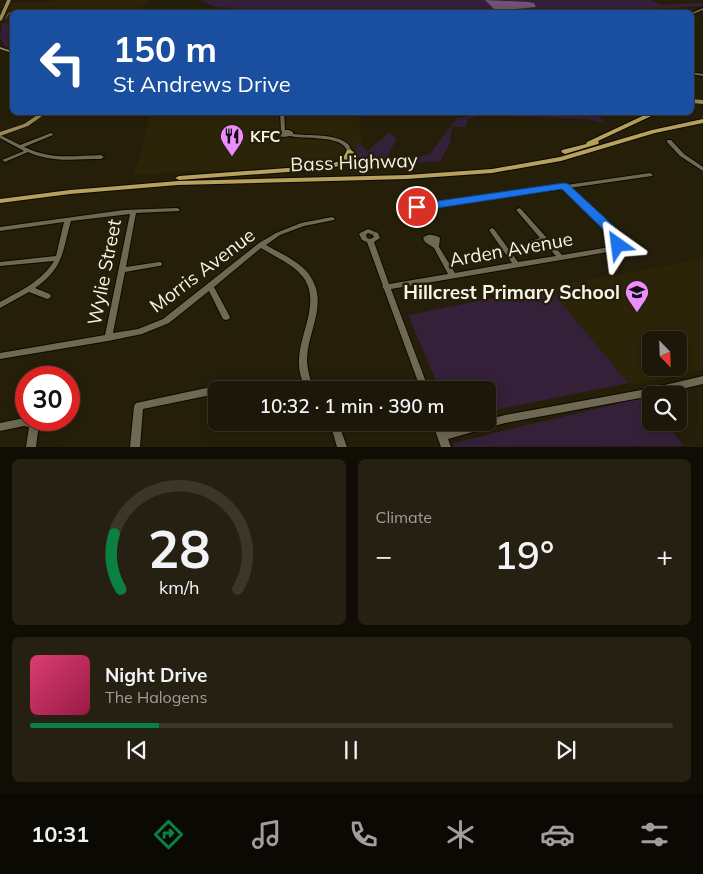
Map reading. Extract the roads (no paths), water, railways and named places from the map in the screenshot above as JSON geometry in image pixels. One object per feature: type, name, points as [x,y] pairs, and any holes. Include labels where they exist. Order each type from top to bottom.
[{"type":"highway","points":[[563,153],[653,115]]},
{"type":"highway","name":"Bass Highway","points":[[0,195],[84,185],[179,178],[446,170],[515,162],[563,153],[653,126],[703,117]]},
{"type":"highway","name":"Bass Highway","points":[[0,201],[70,192],[178,183],[407,177],[492,171],[561,159],[654,131],[703,121]]},
{"type":"highway","points":[[179,178],[329,167],[345,161],[350,152]]},
{"type":"main road","points":[[0,20],[9,0]]},
{"type":"main road","points":[[0,135],[26,124],[41,115]]},
{"type":"street","points":[[282,115],[283,131],[279,133],[280,135],[334,139],[346,144],[350,152]]},
{"type":"street","points":[[21,146],[51,134]]},
{"type":"street","points":[[0,135],[27,150],[52,158],[101,157]]},
{"type":"street","points":[[669,141],[682,155],[703,169]]},
{"type":"street","points":[[5,160],[27,150]]},
{"type":"street","points":[[417,207],[650,175]]},
{"type":"street","name":"Arden Avenue","points":[[386,286],[612,249],[618,245],[619,240],[615,234],[564,186]]},
{"type":"street","points":[[0,229],[133,212],[177,210]]},
{"type":"street","points":[[519,210],[560,257]]},
{"type":"street","name":"Wylie Street","points":[[108,338],[133,212]]},
{"type":"street","name":"Morris Avenue","points":[[0,356],[108,338],[155,327],[166,321],[260,245],[278,234],[303,224],[332,219]]},
{"type":"street","points":[[0,305],[29,289],[52,269],[58,258],[68,220]]},
{"type":"street","points":[[492,230],[516,264]]},
{"type":"street","points":[[532,242],[545,239]]},
{"type":"street","points":[[370,241],[422,381]]},
{"type":"street","points":[[260,245],[297,268],[306,276],[313,289],[316,302],[306,338],[303,361],[307,381]]},
{"type":"street","points":[[436,247],[453,276]]},
{"type":"street","points":[[0,264],[58,258]]},
{"type":"street","points":[[122,270],[159,264]]},
{"type":"street","points":[[210,286],[226,316]]},
{"type":"street","points":[[29,289],[47,296]]},
{"type":"street","points":[[442,436],[505,419],[652,392],[703,380]]},
{"type":"street","points":[[135,446],[139,406],[208,392]]},
{"type":"street","points":[[0,427],[24,422],[34,424],[31,446]]},
{"type":"street","points":[[337,431],[342,446]]},
{"type":"street","points":[[440,431],[446,446]]},
{"type":"waterway","points":[[6,18],[10,13]]},
{"type":"place","name":"KFC","points":[[232,157]]},
{"type":"place","name":"Hillcrest Primary School","points":[[637,313]]}]
